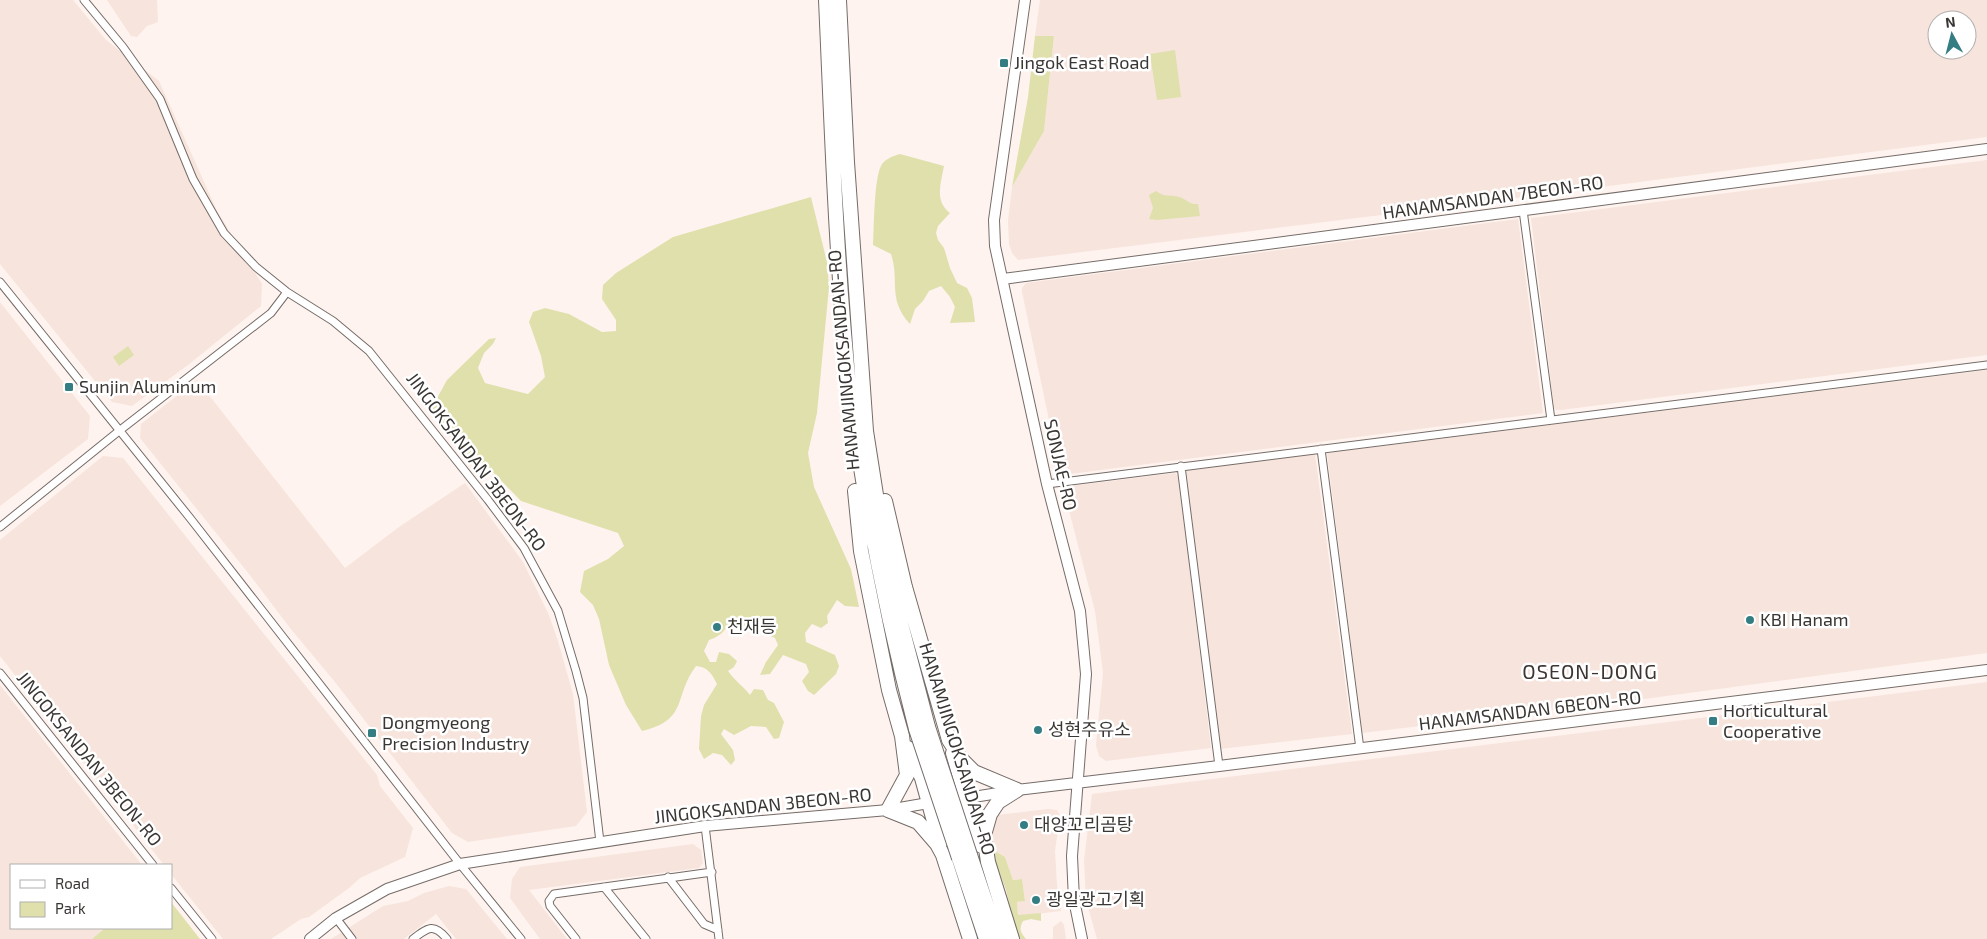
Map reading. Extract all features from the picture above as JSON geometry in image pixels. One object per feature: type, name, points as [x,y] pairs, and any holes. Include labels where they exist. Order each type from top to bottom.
[{"type":"highway","name":"HANAMJINGOKSANDAN-RO","points":[[826,0],[836,203],[866,508],[900,671],[922,728],[964,857],[986,939]]},
{"type":"highway","name":"HANAMJINGOKSANDAN-RO","points":[[839,0],[849,195],[856,396]]},
{"type":"highway","points":[[856,396],[849,419],[860,551],[889,690],[902,736],[907,775],[888,810],[918,822],[944,855]]},
{"type":"highway","points":[[856,396],[874,429],[884,497],[903,577],[979,843],[988,862],[1012,939]]},
{"type":"highway","points":[[902,736],[922,778],[970,939]]},
{"type":"highway","points":[[949,740],[961,759],[974,772],[1017,790]]},
{"type":"highway","points":[[988,862],[984,835],[990,814],[998,802],[1017,790]]},
{"type":"highway","name":"HANAMJINGOKSANDAN-RO","points":[[964,857],[998,939]]},
{"type":"street","name":"JINGOKSANDAN 3BEON-RO","points":[[84,0],[123,47],[160,99],[193,180],[224,233],[256,267],[287,292],[333,321],[369,351],[524,548],[558,610],[568,638],[583,698],[600,842]]},
{"type":"street","name":"SONJAE-RO","points":[[1025,0],[994,220],[995,246],[1047,484],[1080,611],[1086,674],[1073,865],[1074,900],[1082,939]]},
{"type":"street","name":"HANAMSANDAN 7BEON-RO","points":[[1002,279],[1987,149]]},
{"type":"street","points":[[1523,210],[1551,420]]},
{"type":"street","points":[[0,282],[363,738],[520,939]]},
{"type":"street","points":[[0,527],[271,313],[287,292]]},
{"type":"street","points":[[1047,484],[1987,365]]},
{"type":"street","points":[[1321,448],[1360,749]]},
{"type":"street","points":[[1181,466],[1219,766]]},
{"type":"street","name":"HANAMSANDAN 6BEON-RO","points":[[1017,790],[1078,784],[1987,670]]},
{"type":"street","name":"JINGOKSANDAN 3BEON-RO","points":[[0,673],[152,864]]},
{"type":"street","name":"JINGOKSANDAN 3BEON-RO","points":[[310,939],[336,918],[387,888],[460,864],[705,826],[888,810],[1017,790]]},
{"type":"street","points":[[705,826],[719,939]]},
{"type":"street","points":[[576,939],[550,906],[550,897],[554,894],[712,872]]},
{"type":"street","points":[[668,877],[704,924],[718,930]]},
{"type":"street","points":[[604,887],[646,939]]},
{"type":"street","points":[[172,889],[212,939]]},
{"type":"street","points":[[336,918],[352,939]]},
{"type":"street","points":[[413,939],[425,929],[433,928],[440,930],[448,939]]},
{"type":"shaded area","points":[[0,0],[73,0],[106,40],[159,81],[217,211],[262,284],[261,306],[188,365],[132,406],[112,402],[0,264]]},
{"type":"shaded area","points":[[107,0],[157,0],[158,22],[147,26],[137,37],[131,36]]},
{"type":"shaded area","points":[[1040,0],[1987,0],[1987,137],[1018,260],[1012,253],[1009,244],[1008,221],[1012,187],[1044,131],[1054,36],[1035,36]]},
{"type":"shaded area","points":[[1987,160],[1987,355],[1561,410],[1554,408],[1531,218]]},
{"type":"shaded area","points":[[1518,219],[1543,413],[1062,475],[1060,472],[1022,292],[1022,288],[1026,283]]},
{"type":"shaded area","points":[[0,302],[90,416],[88,439],[0,506]]},
{"type":"shaded area","points":[[1987,370],[1987,653],[1629,701],[1362,733],[1327,453]]},
{"type":"shaded area","points":[[197,380],[345,568],[399,527],[465,483],[523,562],[549,615],[558,641],[573,694],[587,812],[576,826],[468,842],[452,833],[335,682],[140,438],[141,424]]},
{"type":"shaded area","points":[[1315,454],[1352,734],[1220,749],[1185,470]]},
{"type":"shaded area","points":[[103,456],[123,458],[377,775],[380,786],[413,828],[405,857],[360,878],[309,917],[301,919],[271,939],[223,939],[172,875],[172,864],[163,864],[0,656],[0,540]]},
{"type":"shaded area","points":[[1175,473],[1179,477],[1211,748],[1106,761],[1099,756],[1096,745],[1103,673],[1095,611],[1063,487]]},
{"type":"shaded area","points":[[1987,682],[1987,939],[1097,939],[1086,900],[1084,861],[1092,794]]},
{"type":"shaded area","points":[[0,685],[141,864],[10,864],[10,929],[104,929],[92,939],[0,939]]},
{"type":"shaded area","points":[[1048,809],[1057,810],[1060,815],[1055,851],[1061,911],[1018,916],[1017,902],[1025,901],[1022,879],[1013,880],[1005,857],[995,851],[992,832],[993,821],[997,815]]},
{"type":"shaded area","points":[[693,844],[701,850],[703,863],[699,868],[529,890],[567,939],[540,939],[510,898],[512,879],[520,867]]},
{"type":"shaded area","points":[[449,886],[466,889],[507,939],[456,939],[436,914],[404,939],[331,939],[383,906],[408,901],[424,893]]},
{"type":"shaded area","points":[[1061,921],[1064,925],[1066,939],[1053,939],[1053,927]]},
{"type":"green space","points":[[1035,36],[1054,36],[1044,131],[1012,187],[1028,97]]},
{"type":"green space","points":[[1175,50],[1181,97],[1157,100],[1150,54]]},
{"type":"green space","points":[[900,154],[944,166],[940,185],[940,197],[945,208],[950,213],[938,226],[936,233],[938,240],[944,248],[957,283],[967,288],[972,298],[975,322],[950,323],[955,307],[941,286],[929,291],[915,309],[910,324],[903,315],[896,298],[891,254],[873,245],[879,172],[884,161]]},
{"type":"green space","points":[[1156,191],[1182,198],[1192,204],[1198,204],[1200,216],[1149,219],[1153,208],[1149,195]]},
{"type":"green space","points":[[811,197],[827,262],[829,287],[817,413],[808,453],[814,487],[851,569],[859,607],[845,606],[837,600],[827,616],[828,623],[821,628],[812,624],[805,633],[806,642],[835,655],[839,666],[836,674],[814,695],[808,691],[802,681],[809,672],[806,664],[783,655],[770,674],[760,675],[766,662],[778,645],[775,638],[731,620],[722,633],[709,640],[704,651],[710,662],[716,662],[719,652],[729,654],[737,661],[734,667],[728,671],[731,675],[750,695],[754,689],[763,690],[768,700],[774,703],[784,722],[779,738],[774,739],[766,727],[751,726],[734,735],[724,729],[721,734],[733,750],[735,760],[731,765],[722,755],[713,753],[704,759],[699,749],[701,716],[704,705],[717,684],[707,669],[696,666],[689,677],[674,714],[667,721],[657,726],[642,731],[626,705],[609,665],[599,619],[593,605],[580,592],[584,571],[608,559],[624,546],[618,533],[521,501],[488,467],[477,469],[430,411],[447,380],[489,339],[496,338],[484,353],[478,368],[485,383],[528,394],[545,377],[541,356],[529,322],[533,312],[545,308],[569,314],[602,332],[616,331],[616,320],[602,299],[603,285],[616,273],[673,237]]},
{"type":"green space","points":[[128,346],[134,355],[119,366],[113,357]]},
{"type":"green space","points":[[995,851],[1005,857],[1013,880],[1022,879],[1025,901],[1017,902],[1018,915],[1041,913],[1041,921],[1031,919],[1023,921],[1021,930],[1026,939],[1017,939],[1006,890],[994,858]]},
{"type":"green space","points":[[172,903],[200,939],[92,939],[104,929],[172,929]]},
{"type":"place","name":"Jingok East Road","points":[[1004,63]]},
{"type":"place","name":"Sunjin Aluminum","points":[[69,387]]},
{"type":"place","name":"KBI Hanam","points":[[1750,620]]},
{"type":"place","name":"천재등","points":[[717,627]]},
{"type":"place","name":"Horticultural Cooperative","points":[[1713,721]]},
{"type":"place","name":"성현주유소","points":[[1038,730]]},
{"type":"place","name":"Dongmyeong Precision Industry","points":[[372,733]]},
{"type":"place","name":"대양꼬리곰탕","points":[[1024,825]]},
{"type":"place","name":"광일광고기획","points":[[1036,900]]},
{"type":"district","name":"OSEON-DONG","points":[[1590,672]]}]
